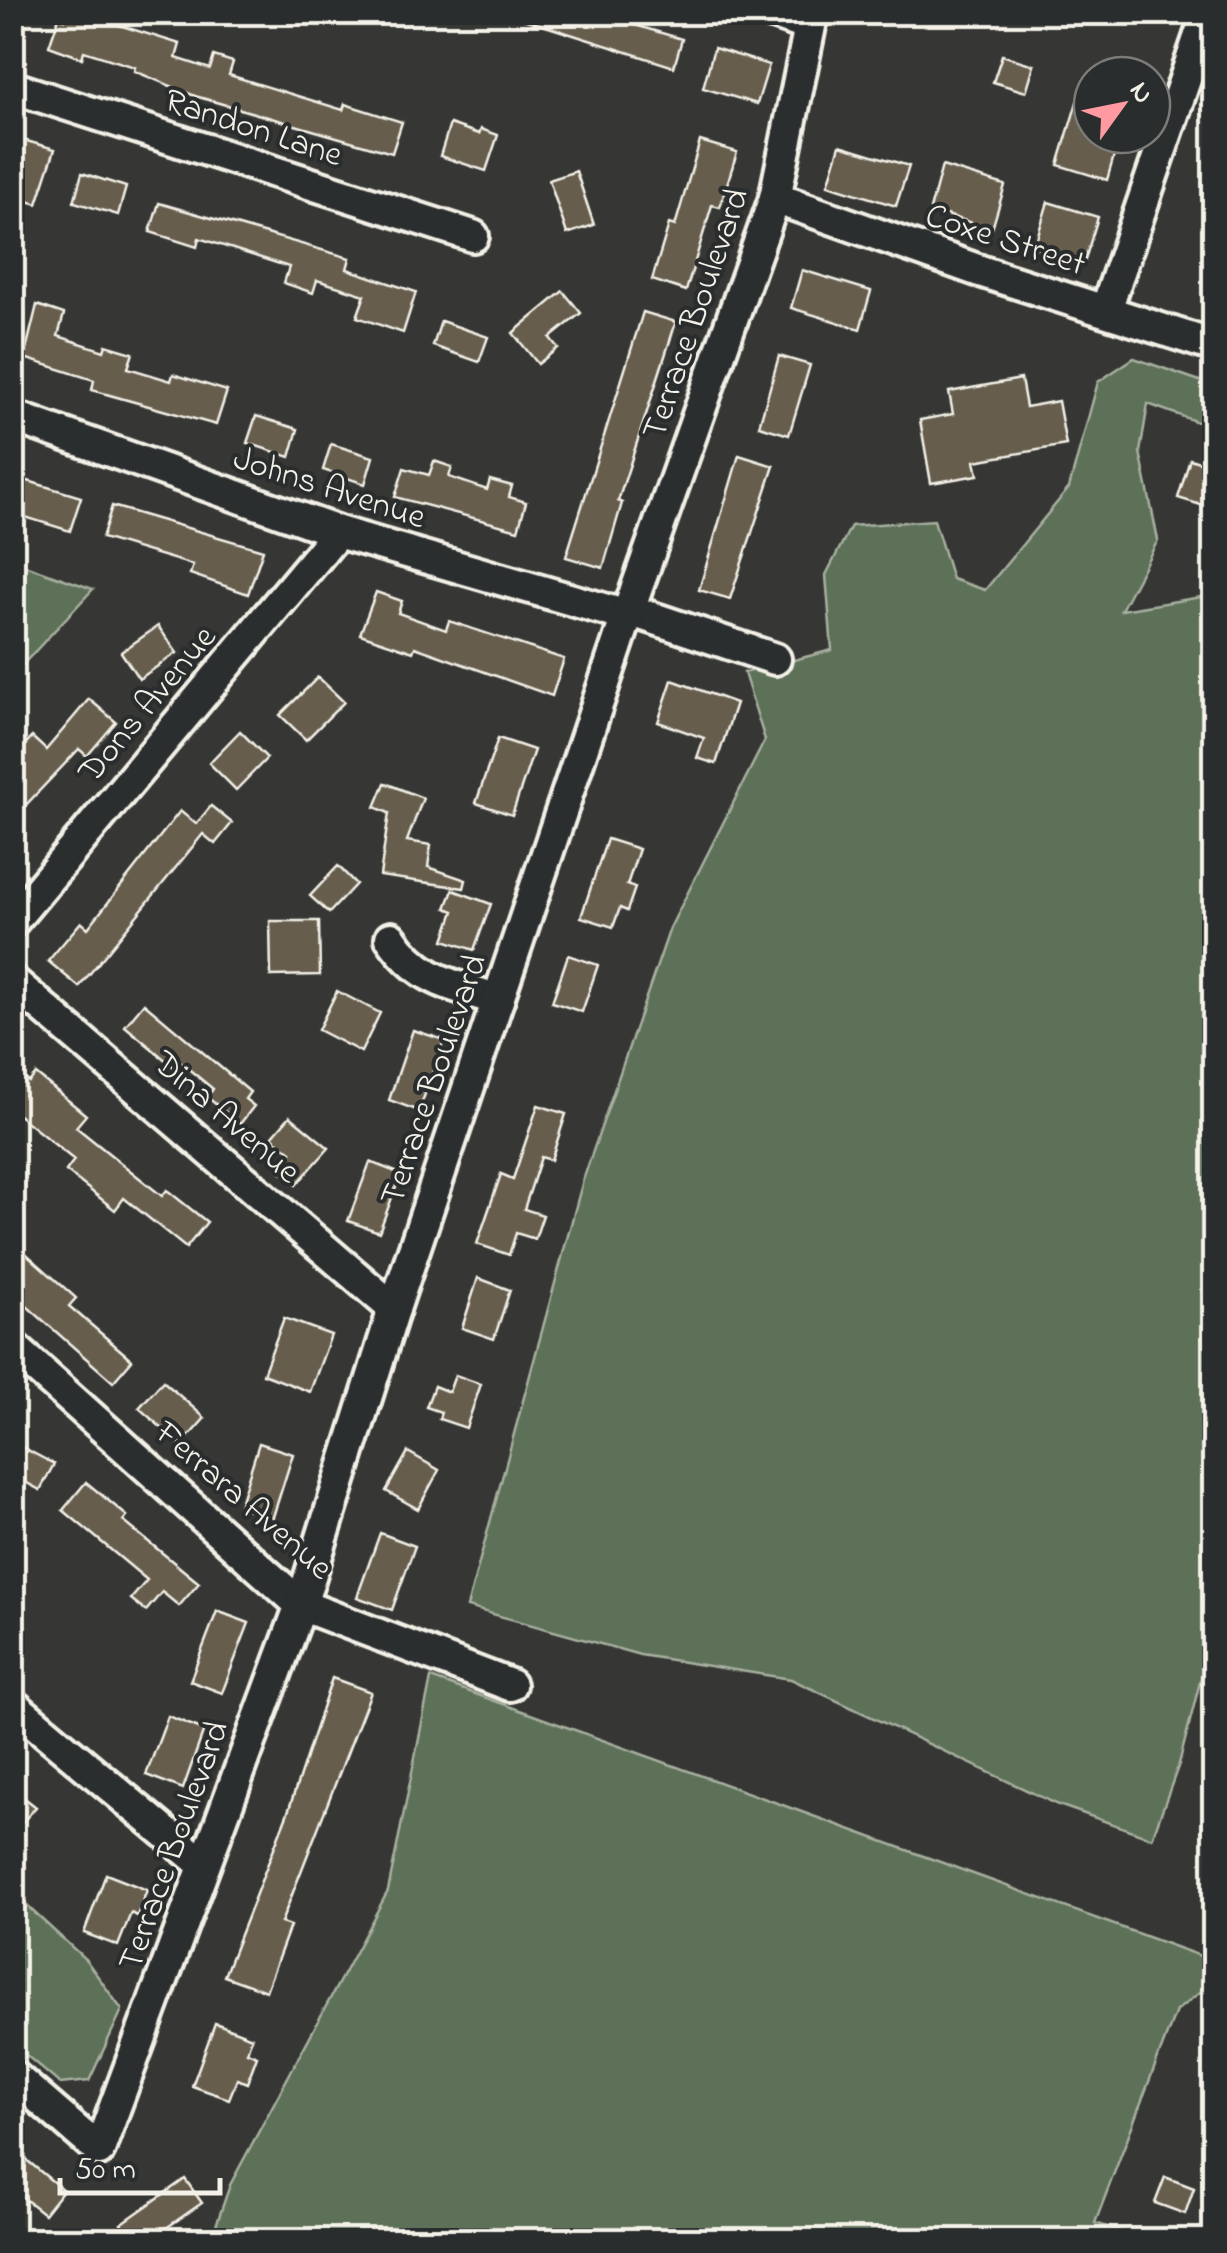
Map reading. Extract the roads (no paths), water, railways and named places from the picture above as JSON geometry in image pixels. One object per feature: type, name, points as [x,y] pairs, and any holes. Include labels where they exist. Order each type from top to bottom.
[{"type":"street","name":"Terrace Boulevard","points":[[12,2075],[99,2150],[302,1606],[394,1308],[628,613],[775,198],[810,26],[770,12]]},
{"type":"street","points":[[1106,310],[1208,12]]},
{"type":"street","name":"Randon Lane","points":[[12,87],[473,236]]},
{"type":"street","name":"Coxe Street","points":[[775,198],[1214,346]]},
{"type":"street","name":"Johns Avenue","points":[[12,416],[338,532],[628,613],[774,659]]},
{"type":"street","name":"Dons Avenue","points":[[12,922],[338,532]]},
{"type":"street","points":[[392,938],[413,968],[426,976],[498,1000]]},
{"type":"street","name":"Dina Avenue","points":[[12,980],[394,1308]]},
{"type":"street","name":"Ferrara Avenue","points":[[12,1346],[302,1606],[510,1685]]},
{"type":"street","points":[[12,1704],[204,1865]]}]
